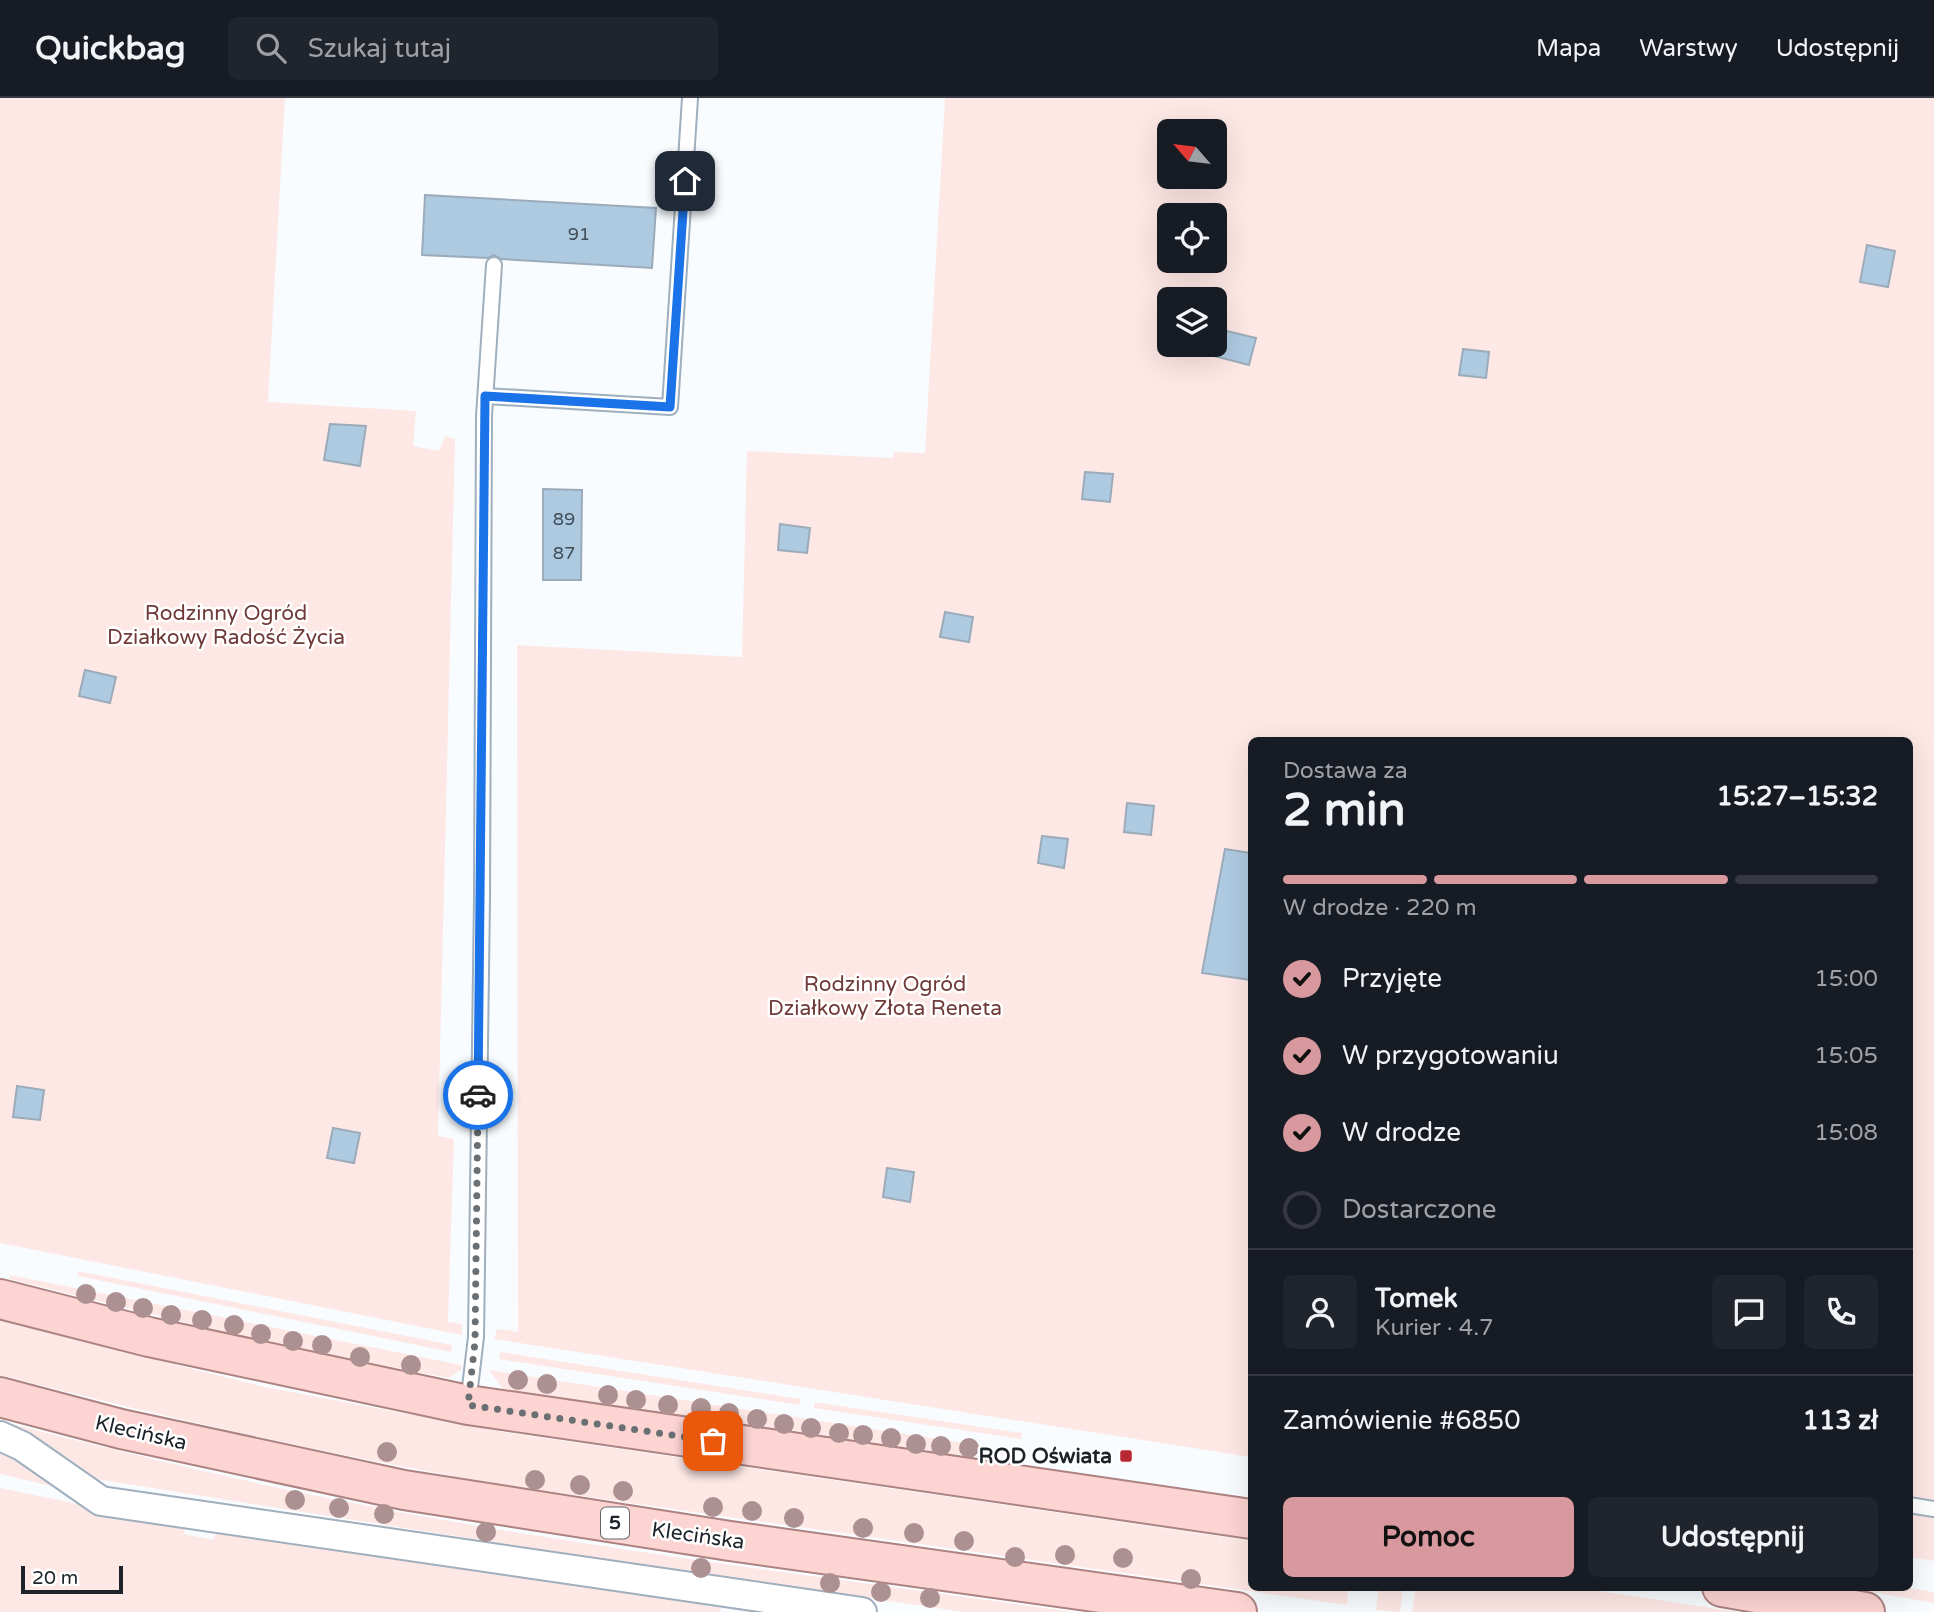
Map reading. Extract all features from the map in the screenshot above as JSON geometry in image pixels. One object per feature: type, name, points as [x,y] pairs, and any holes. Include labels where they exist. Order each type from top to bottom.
[{"type":"main road","points":[[0,1299],[149,1337],[468,1405],[1248,1519]]},
{"type":"main road","name":"Klecińska","points":[[0,1397],[121,1429],[404,1490],[730,1541],[1237,1612]]},
{"type":"main road","points":[[1745,1591],[1865,1612]]},
{"type":"street","points":[[0,1436],[22,1446],[101,1501],[862,1612]]},
{"type":"lane","points":[[485,396],[670,407],[690,98]]},
{"type":"lane","points":[[468,1405],[475,1337],[482,898],[484,416],[494,265]]},
{"type":"lane","points":[[1913,1506],[1934,1509]]},
{"type":"green space","name":"Rodzinny Ogród Działkowy Radość Życia","points":[[0,98],[285,98],[268,402],[416,411],[413,446],[439,451],[445,436],[455,439],[438,1136],[454,1139],[448,1322],[462,1324],[462,1335],[0,1243]]},
{"type":"green space","name":"Rodzinny Ogród Działkowy Złota Reneta","points":[[945,98],[1934,98],[1934,1561],[1913,1558],[1913,737],[1248,737],[1248,1457],[494,1339],[497,1329],[518,1332],[517,645],[742,657],[747,451],[893,458],[894,452],[925,453]]},
{"type":"green space","points":[[78,1271],[452,1345],[451,1352],[78,1276]]},
{"type":"green space","points":[[10,1275],[461,1365],[462,1369],[449,1378],[273,1344],[9,1279]]},
{"type":"green space","points":[[0,1321],[265,1387],[503,1432],[1248,1541],[1248,1591],[498,1484],[310,1448],[0,1375]]},
{"type":"green space","points":[[500,1352],[800,1399],[800,1405],[499,1359]]},
{"type":"green space","points":[[489,1370],[1010,1450],[1009,1454],[951,1454],[504,1390]]},
{"type":"green space","points":[[815,1402],[1022,1433],[1021,1439],[814,1408]]},
{"type":"green space","points":[[0,1421],[221,1475],[444,1520],[679,1557],[1073,1612],[964,1612],[562,1553],[95,1479],[76,1472],[0,1428]]},
{"type":"green space","points":[[0,1445],[64,1489],[0,1474]]},
{"type":"green space","points":[[0,1488],[185,1526],[184,1534],[213,1540],[218,1528],[721,1608],[720,1612],[0,1612]]},
{"type":"green space","points":[[1913,1589],[1934,1592],[1934,1603],[1867,1591],[1913,1591]]},
{"type":"green space","points":[[1249,1591],[1348,1591],[1347,1605]]},
{"type":"green space","points":[[1378,1591],[1403,1591],[1400,1612],[1376,1610]]},
{"type":"green space","points":[[1415,1591],[1599,1591],[1737,1612],[1412,1612]]},
{"type":"building","points":[[425,195],[656,208],[652,268],[501,259],[494,255],[488,258],[422,255]]},
{"type":"building","points":[[1867,245],[1895,251],[1888,287],[1860,282]]},
{"type":"building","points":[[1227,331],[1256,338],[1249,365],[1218,357],[1227,357]]},
{"type":"building","points":[[1463,349],[1489,352],[1486,378],[1459,375]]},
{"type":"building","points":[[330,424],[366,426],[360,466],[324,460]]},
{"type":"building","points":[[1085,472],[1113,474],[1110,502],[1082,499]]},
{"type":"building","points":[[543,489],[582,490],[581,580],[543,580]]},
{"type":"building","points":[[780,524],[810,528],[807,553],[778,550]]},
{"type":"building","points":[[945,612],[973,617],[969,642],[940,637]]},
{"type":"building","points":[[85,670],[116,677],[110,703],[79,696]]},
{"type":"building","points":[[1127,803],[1154,806],[1151,835],[1124,832]]},
{"type":"building","points":[[1042,836],[1068,839],[1064,868],[1038,863]]},
{"type":"building","points":[[1225,849],[1248,853],[1248,980],[1202,973]]},
{"type":"building","points":[[17,1086],[44,1090],[40,1120],[13,1117]]},
{"type":"building","points":[[333,1128],[360,1133],[354,1163],[327,1158]]},
{"type":"building","points":[[887,1168],[914,1172],[910,1202],[883,1197]]},
{"type":"way so far","points":[[478,1095],[475,1342],[468,1405],[713,1441]]},
{"type":"place","name":"ROD Oświata","points":[[1126,1456]]},
{"type":"route","points":[[478,1095],[485,396],[670,407],[685,181]]}]
